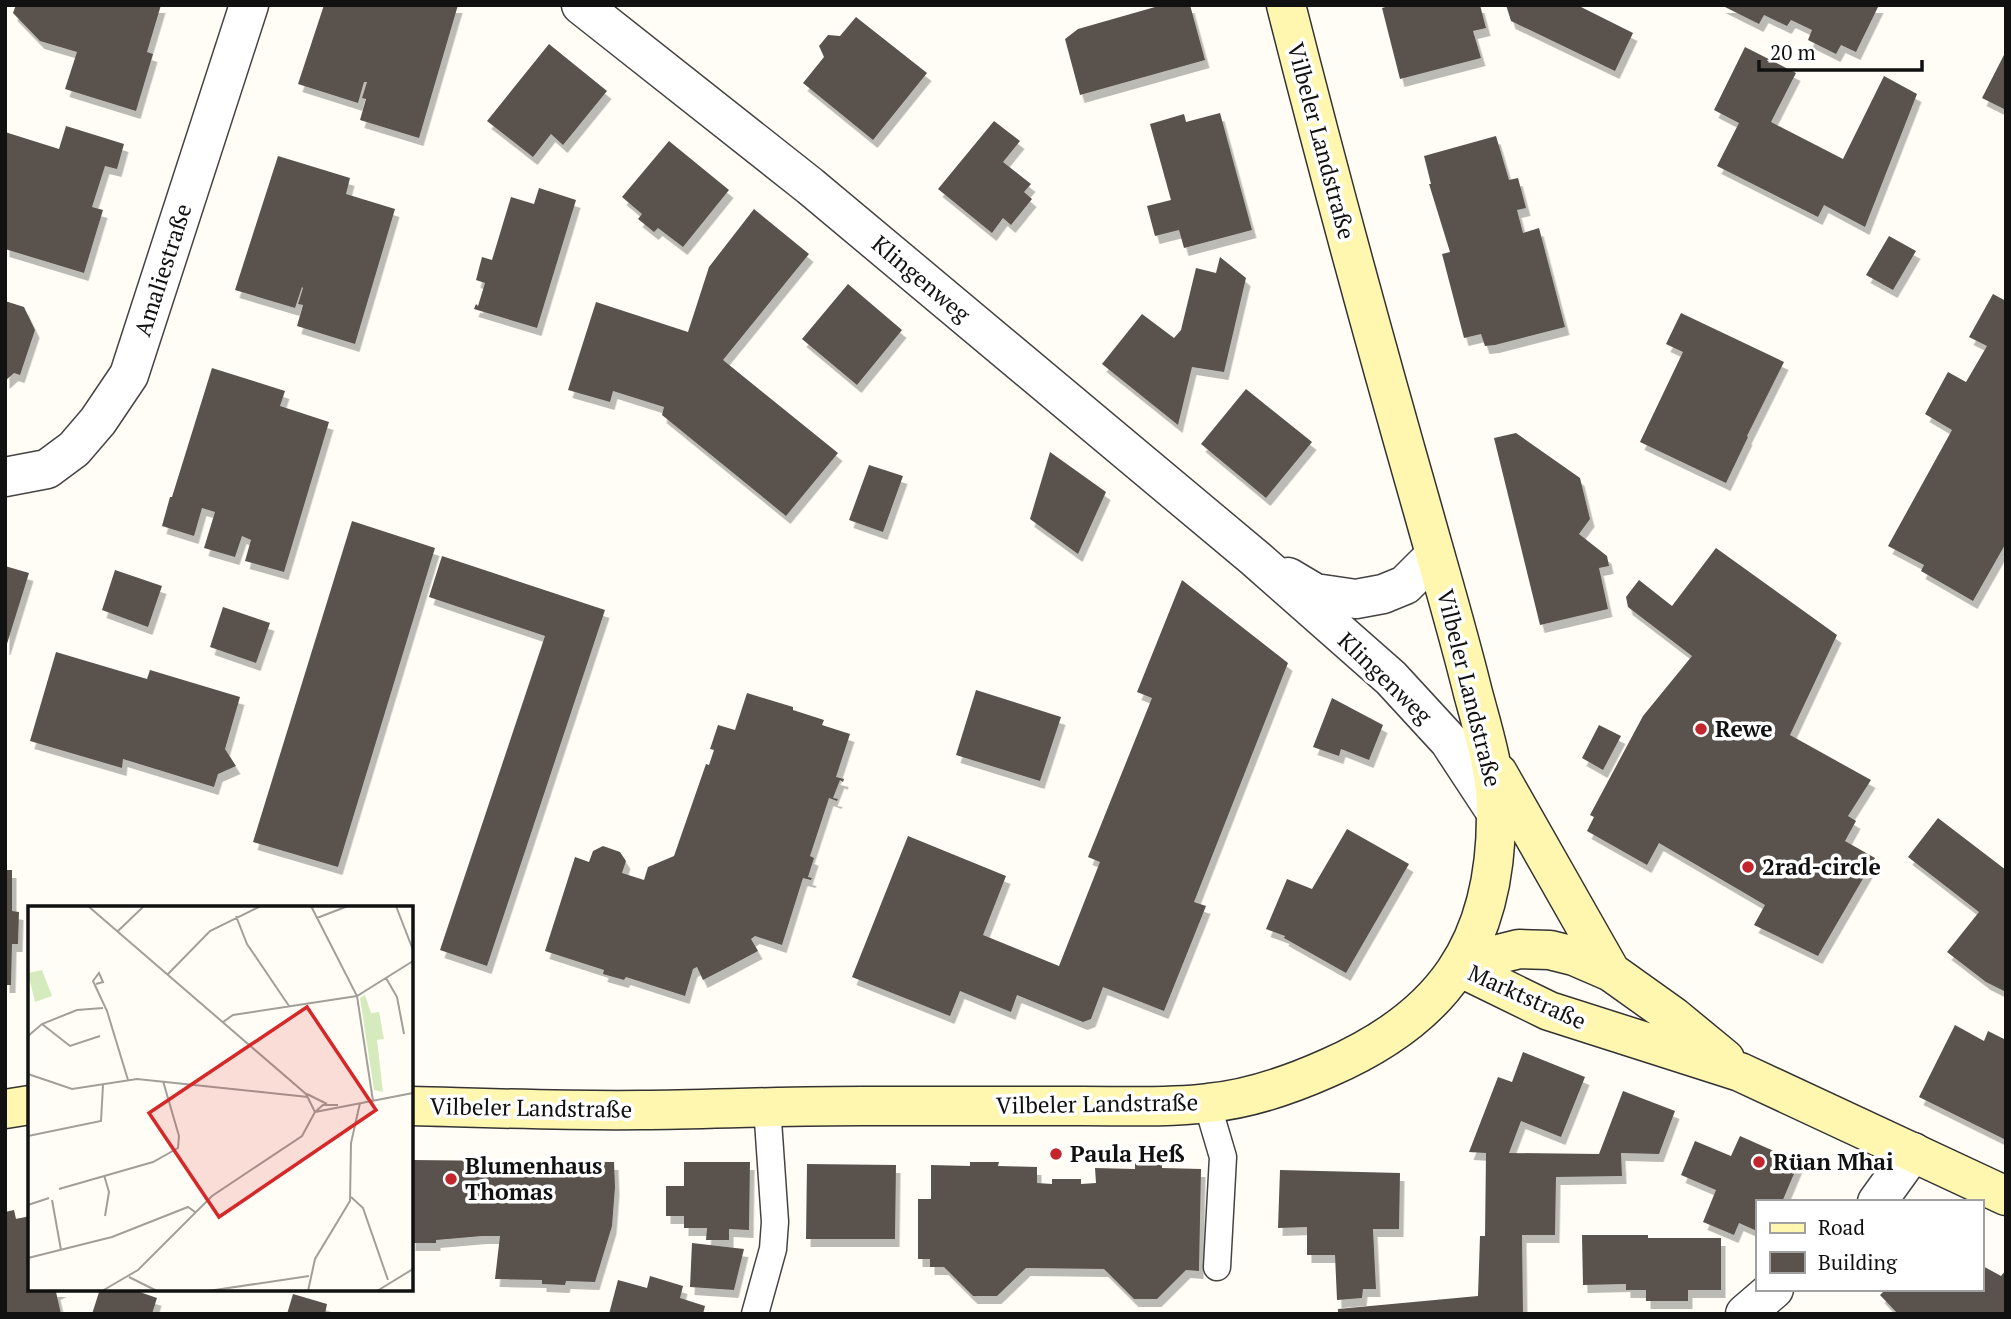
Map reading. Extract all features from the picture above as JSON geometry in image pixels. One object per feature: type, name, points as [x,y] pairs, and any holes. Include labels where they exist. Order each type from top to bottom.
[{"type":"main road","name":"Vilbeler Landstraße","points":[[413,1106],[642,1110],[767,1106],[1207,1104],[1255,1095],[1287,1085],[1359,1055],[1404,1026],[1434,998],[1459,967],[1474,940],[1484,912],[1494,861],[1497,814],[1491,762],[1331,183],[1286,5]]},
{"type":"main road","points":[[1491,762],[1611,972]]},
{"type":"main road","name":"Marktstraße","points":[[1459,967],[1519,949],[1550,950],[1574,956],[1611,972],[1674,1017],[1740,1072]]},
{"type":"main road","name":"Marktstraße","points":[[1459,967],[1549,1012],[1740,1072],[2006,1196]]},
{"type":"main road","points":[[5,1109],[28,1105]]},
{"type":"street","name":"Amaliestraße","points":[[5,477],[47,469],[74,449],[98,421],[129,375],[248,5]]},
{"type":"street","name":"Klingenweg","points":[[581,5],[810,186],[1256,559],[1391,678],[1449,741],[1497,814]]},
{"type":"street","name":"Klingenweg","points":[[1256,559],[1315,593],[1356,598],[1384,594],[1405,584],[1435,555]]},
{"type":"street","points":[[1878,1200],[1913,1152]]},
{"type":"street","points":[[1745,1314],[1772,1291]]},
{"type":"lane","points":[[1207,1104],[1223,1157],[1217,1266]]},
{"type":"lane","points":[[755,1314],[773,1249],[775,1222],[767,1106]]},
{"type":"building","points":[[16,5],[161,5],[147,52],[153,54],[136,111],[65,89],[77,52],[40,41],[13,13]]},
{"type":"building","points":[[324,5],[458,5],[419,138],[360,120],[367,82],[364,82],[358,103],[298,84]]},
{"type":"building","points":[[1162,5],[1190,5],[1205,60],[1080,95],[1065,39],[1078,29]]},
{"type":"building","points":[[1392,5],[1480,5],[1486,28],[1473,31],[1481,58],[1400,79],[1382,8]]},
{"type":"building","points":[[1506,5],[1577,5],[1633,33],[1615,71],[1511,21]]},
{"type":"building","points":[[1721,5],[1879,5],[1856,52],[1841,45],[1836,54],[1808,40],[1812,30],[1791,20],[1787,26],[1764,15],[1759,24]]},
{"type":"building","points":[[856,17],[927,73],[873,140],[803,83],[824,57],[819,46],[828,35],[840,36]]},
{"type":"building","points":[[549,44],[607,91],[563,145],[551,134],[533,157],[487,121]]},
{"type":"building","points":[[1745,47],[1796,73],[1771,122],[1843,159],[1884,76],[1917,94],[1865,227],[1824,205],[1818,217],[1717,166],[1739,123],[1714,110]]},
{"type":"building","points":[[2006,51],[2006,110],[1982,98]]},
{"type":"building","points":[[1220,113],[1252,230],[1184,248],[1179,230],[1155,236],[1147,206],[1171,200],[1150,124],[1184,114],[1186,122]]},
{"type":"building","points":[[994,121],[1020,141],[1003,162],[1031,184],[1024,192],[1032,199],[1011,225],[1003,218],[992,233],[938,189]]},
{"type":"building","points":[[66,126],[124,144],[117,169],[105,166],[92,207],[103,210],[84,273],[5,249],[5,132],[59,149]]},
{"type":"building","points":[[1496,136],[1509,180],[1518,178],[1526,208],[1517,210],[1523,233],[1539,228],[1565,327],[1485,346],[1481,334],[1464,338],[1442,254],[1450,252],[1429,184],[1424,156]]},
{"type":"building","points":[[669,141],[729,190],[683,247],[658,228],[654,232],[638,219],[642,214],[622,197]]},
{"type":"building","points":[[278,156],[350,178],[346,194],[395,209],[355,344],[297,326],[303,305],[298,304],[302,287],[295,308],[235,290]]},
{"type":"building","points":[[539,188],[576,200],[537,328],[474,309],[476,304],[478,306],[485,283],[476,280],[482,257],[492,260],[511,197],[534,204]]},
{"type":"building","points":[[754,209],[809,254],[723,360],[838,453],[786,516],[662,415],[664,407],[613,391],[610,402],[568,390],[596,302],[688,332],[709,267]]},
{"type":"building","points":[[1889,236],[1916,251],[1893,290],[1866,275]]},
{"type":"building","points":[[1220,257],[1246,278],[1224,372],[1192,367],[1178,425],[1102,364],[1142,314],[1174,338],[1181,330],[1196,268],[1216,273]]},
{"type":"building","points":[[848,284],[902,330],[857,385],[802,339]]},
{"type":"building","points":[[1993,294],[2006,301],[2006,543],[1973,601],[1921,571],[1924,565],[1888,546],[1952,430],[1925,414],[1948,372],[1966,382],[1987,346],[1969,337]]},
{"type":"building","points":[[5,301],[24,307],[35,330],[20,375],[14,373],[5,381]]},
{"type":"building","points":[[1681,313],[1784,362],[1726,483],[1640,442],[1683,352],[1666,344]]},
{"type":"building","points":[[212,368],[285,391],[280,406],[329,422],[284,572],[245,561],[251,540],[242,536],[235,557],[204,548],[215,512],[202,508],[194,536],[162,526]]},
{"type":"building","points":[[1246,389],[1312,442],[1266,498],[1201,444]]},
{"type":"building","points":[[1516,433],[1580,478],[1590,519],[1579,534],[1607,556],[1609,566],[1599,568],[1608,609],[1540,625],[1494,438]]},
{"type":"building","points":[[1050,452],[1106,492],[1078,554],[1030,519]]},
{"type":"building","points":[[869,465],[903,476],[883,532],[849,520]]},
{"type":"building","points":[[352,521],[435,548],[338,867],[253,842]]},
{"type":"building","points":[[1716,548],[1837,635],[1790,735],[1871,780],[1848,816],[1856,821],[1845,841],[1875,858],[1818,956],[1754,925],[1765,905],[1659,843],[1647,865],[1587,831],[1594,817],[1590,815],[1643,716],[1692,656],[1628,607],[1626,597],[1639,580],[1672,606]]},
{"type":"building","points":[[442,556],[605,610],[487,966],[440,950],[545,636],[429,597]]},
{"type":"building","points":[[5,566],[29,573],[6,647],[5,647]]},
{"type":"building","points":[[115,570],[162,586],[148,627],[102,610]]},
{"type":"building","points":[[1182,580],[1288,663],[1194,902],[1206,906],[1164,1011],[1103,987],[1091,1019],[1083,1022],[1017,995],[1011,1012],[960,991],[950,1016],[852,977],[908,836],[1006,876],[983,935],[1059,966],[1100,862],[1088,857],[1152,698],[1137,692]]},
{"type":"building","points":[[223,607],[270,623],[256,663],[210,647]]},
{"type":"building","points":[[56,652],[147,679],[150,670],[240,697],[225,749],[236,766],[218,774],[214,787],[123,759],[122,768],[30,741]]},
{"type":"building","points":[[976,690],[1061,717],[1040,781],[956,755]]},
{"type":"building","points":[[747,693],[793,707],[793,710],[824,720],[822,725],[850,734],[836,777],[844,779],[843,782],[840,780],[833,798],[838,799],[829,798],[810,856],[814,858],[808,877],[812,878],[803,878],[782,945],[755,936],[751,939],[758,951],[730,966],[703,980],[697,967],[693,969],[685,996],[626,977],[624,980],[603,974],[604,970],[545,951],[575,857],[589,862],[593,851],[603,846],[620,852],[626,861],[622,873],[644,880],[648,867],[674,856],[706,764],[709,765],[714,750],[710,749],[718,725],[735,730]]},
{"type":"building","points":[[1332,698],[1383,725],[1369,760],[1341,749],[1339,756],[1313,747]]},
{"type":"building","points":[[1599,725],[1621,736],[1603,770],[1582,758]]},
{"type":"building","points":[[1938,818],[2006,870],[2006,992],[1986,982],[1947,952],[1979,912],[1908,857]]},
{"type":"building","points":[[1347,829],[1409,864],[1346,973],[1284,938],[1285,936],[1266,929],[1287,879],[1312,889]]},
{"type":"building","points":[[5,870],[12,870],[12,911],[19,912],[18,944],[12,944],[11,985],[5,985]]},
{"type":"building","points":[[1955,1025],[1984,1041],[1988,1031],[2006,1040],[2006,1140],[1919,1097]]},
{"type":"building","points":[[1523,1052],[1585,1077],[1561,1137],[1521,1121],[1509,1153],[1599,1154],[1623,1091],[1675,1111],[1659,1154],[1621,1153],[1622,1176],[1556,1177],[1555,1235],[1522,1235],[1523,1314],[1338,1314],[1338,1309],[1478,1296],[1480,1236],[1485,1236],[1486,1153],[1469,1152],[1498,1077],[1512,1082]]},
{"type":"building","points":[[1740,1136],[1799,1162],[1783,1200],[1756,1200],[1756,1231],[1739,1223],[1734,1235],[1703,1222],[1716,1190],[1681,1175],[1695,1141],[1731,1156]]},
{"type":"building","points":[[413,1160],[614,1162],[612,1226],[595,1282],[566,1281],[565,1285],[542,1284],[542,1280],[495,1279],[500,1236],[436,1240],[436,1243],[413,1243]]},
{"type":"building","points":[[684,1162],[750,1162],[749,1230],[729,1229],[729,1240],[706,1240],[707,1228],[684,1228],[684,1216],[666,1216],[666,1186],[684,1186]]},
{"type":"building","points":[[970,1162],[999,1162],[998,1166],[1037,1167],[1037,1183],[1052,1184],[1052,1179],[1081,1179],[1081,1184],[1096,1183],[1095,1168],[1135,1169],[1135,1163],[1162,1164],[1162,1168],[1201,1169],[1199,1271],[1186,1270],[1157,1299],[1134,1299],[1104,1269],[1026,1268],[997,1296],[973,1296],[944,1267],[930,1267],[930,1259],[918,1259],[918,1199],[931,1199],[931,1165],[970,1166]]},
{"type":"building","points":[[807,1164],[896,1165],[895,1239],[806,1239]]},
{"type":"building","points":[[1280,1170],[1400,1173],[1399,1229],[1373,1229],[1376,1289],[1363,1289],[1362,1298],[1337,1300],[1335,1255],[1307,1255],[1307,1227],[1278,1228]]},
{"type":"building","points":[[14,1210],[16,1219],[28,1216],[28,1291],[58,1291],[56,1292],[61,1314],[5,1314],[5,1212]]},
{"type":"building","points":[[1582,1235],[1721,1238],[1721,1290],[1688,1290],[1688,1301],[1646,1301],[1646,1290],[1626,1290],[1626,1284],[1583,1285]]},
{"type":"building","points":[[692,1243],[744,1249],[734,1290],[690,1287]]},
{"type":"building","points":[[1983,1266],[2001,1276],[2006,1270],[2006,1314],[1898,1314],[1880,1295],[1884,1291],[1983,1291]]},
{"type":"building","points":[[650,1276],[683,1286],[680,1298],[705,1306],[703,1314],[609,1314],[618,1280],[647,1288]]},
{"type":"building","points":[[99,1291],[137,1291],[157,1298],[152,1314],[92,1314]]},
{"type":"building","points":[[293,1294],[327,1304],[325,1314],[287,1314]]},
{"type":"place","name":"Rewe","points":[[1701,729]]},
{"type":"place","name":"2rad-circle","points":[[1748,867]]},
{"type":"place","name":"Paula Heß","points":[[1056,1154]]},
{"type":"place","name":"Rüan Mhai","points":[[1759,1162]]},
{"type":"place","name":"Blumenhaus Thomas","points":[[451,1179]]}]
